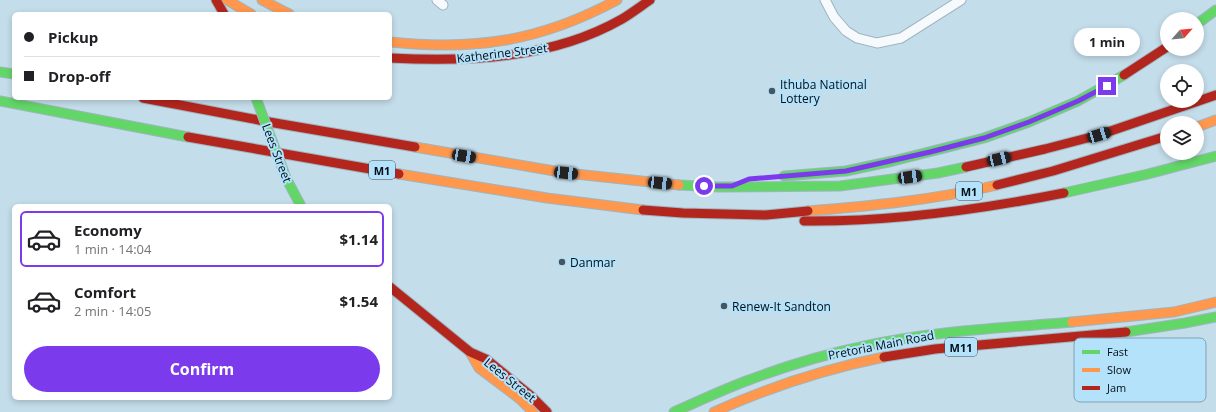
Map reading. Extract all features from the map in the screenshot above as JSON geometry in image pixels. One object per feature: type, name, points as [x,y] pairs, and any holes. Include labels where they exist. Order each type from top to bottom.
[{"type":"main road","points":[[216,0],[223,12]]},
{"type":"main road","points":[[227,0],[248,12]]},
{"type":"main road","points":[[262,0],[285,12]]},
{"type":"main road","name":"Katherine Street","points":[[392,42],[436,46],[492,44],[527,36],[578,20],[617,0]]},
{"type":"main road","name":"Katherine Street","points":[[392,58],[417,60],[455,59],[531,52],[560,45],[616,23],[650,0]]},
{"type":"main road","points":[[1204,19],[1216,10]]},
{"type":"main road","points":[[777,176],[846,171],[894,161],[984,138],[1029,122],[1078,101],[1131,71],[1160,52]]},
{"type":"main road","points":[[0,72],[12,74]]},
{"type":"main road","name":"M1","points":[[154,100],[269,122],[566,173],[675,185],[840,186],[938,173],[1045,149],[1099,135],[1216,95]]},
{"type":"main road","name":"Lees Street","points":[[257,100],[286,178],[300,204]]},
{"type":"main road","name":"M1","points":[[0,101],[154,131],[547,198],[632,209],[683,213],[766,215],[888,204],[943,196],[1053,171],[1160,138]]},
{"type":"main road","points":[[1204,124],[1216,120]]},
{"type":"main road","points":[[766,215],[791,220],[853,221],[1001,206],[1120,182],[1216,156]]},
{"type":"main road","points":[[732,186],[749,179],[764,177]]},
{"type":"main road","name":"Lees Street","points":[[392,289],[470,352],[486,359],[530,395],[547,412]]},
{"type":"main road","name":"Pretoria Main Road","points":[[674,412],[748,380],[786,367],[864,346],[901,339],[950,333],[1174,312],[1216,302]]},
{"type":"main road","name":"Pretoria Main Road","points":[[714,412],[748,396],[789,381],[874,359],[940,349],[1154,328],[1216,317]]},
{"type":"main road","name":"Lees Street","points":[[470,352],[479,368],[533,412]]},
{"type":"street","points":[[825,0],[834,17],[846,31],[857,38],[877,43],[901,38],[961,0]]},
{"type":"traffic: fast","points":[[1204,19],[1216,10]]},
{"type":"traffic: fast","points":[[0,72],[12,74]]},
{"type":"traffic: fast","points":[[784,176],[846,171],[893,161],[984,138],[1029,122],[1078,101],[1124,75]]},
{"type":"traffic: fast","points":[[257,100],[286,178],[300,204]]},
{"type":"traffic: fast","points":[[0,101],[188,137]]},
{"type":"traffic: fast","points":[[1064,193],[1148,174],[1216,156]]},
{"type":"traffic: fast","points":[[679,185],[719,187],[840,186],[938,173],[966,167]]},
{"type":"traffic: fast","points":[[1126,332],[1216,317]]},
{"type":"traffic: fast","points":[[674,412],[730,387],[763,375],[850,349],[942,333],[1072,322]]},
{"type":"traffic: slow","points":[[227,0],[248,12]]},
{"type":"traffic: slow","points":[[262,0],[285,12]]},
{"type":"traffic: slow","points":[[392,42],[451,45],[507,40],[534,34],[562,25],[617,0]]},
{"type":"traffic: slow","points":[[1204,124],[1216,120]]},
{"type":"traffic: slow","points":[[415,147],[566,173],[679,185]]},
{"type":"traffic: slow","points":[[399,174],[547,198],[643,210]]},
{"type":"traffic: slow","points":[[808,211],[902,202],[950,195],[997,185]]},
{"type":"traffic: slow","points":[[1072,322],[1174,312],[1216,302]]},
{"type":"traffic: slow","points":[[470,352],[479,368],[520,399],[533,412]]},
{"type":"traffic: slow","points":[[714,412],[776,387],[819,373],[884,357]]},
{"type":"traffic: jam","points":[[216,0],[223,12]]},
{"type":"traffic: jam","points":[[392,58],[479,58],[538,50],[567,43],[595,32],[622,19],[650,0]]},
{"type":"traffic: jam","points":[[1124,75],[1160,52]]},
{"type":"traffic: jam","points":[[966,167],[1099,135],[1216,95]]},
{"type":"traffic: jam","points":[[154,100],[269,122],[415,147]]},
{"type":"traffic: jam","points":[[188,137],[399,174]]},
{"type":"traffic: jam","points":[[997,185],[1053,171],[1160,138]]},
{"type":"traffic: jam","points":[[804,221],[837,221],[934,214],[999,205],[1064,193]]},
{"type":"traffic: jam","points":[[643,210],[683,213],[766,215],[808,211]]},
{"type":"traffic: jam","points":[[392,289],[470,352],[486,359],[530,395],[547,412]]},
{"type":"traffic: jam","points":[[884,357],[935,349],[1126,332]]},
{"type":"place","name":"Ithuba National Lottery","points":[[772,91]]},
{"type":"place","name":"Danmar","points":[[562,262]]},
{"type":"place","name":"Renew-It Sandton","points":[[724,306]]},
{"type":"route","points":[[704,186],[732,186],[749,179],[846,171],[894,161],[984,138],[1029,122],[1078,101],[1107,86]]}]
